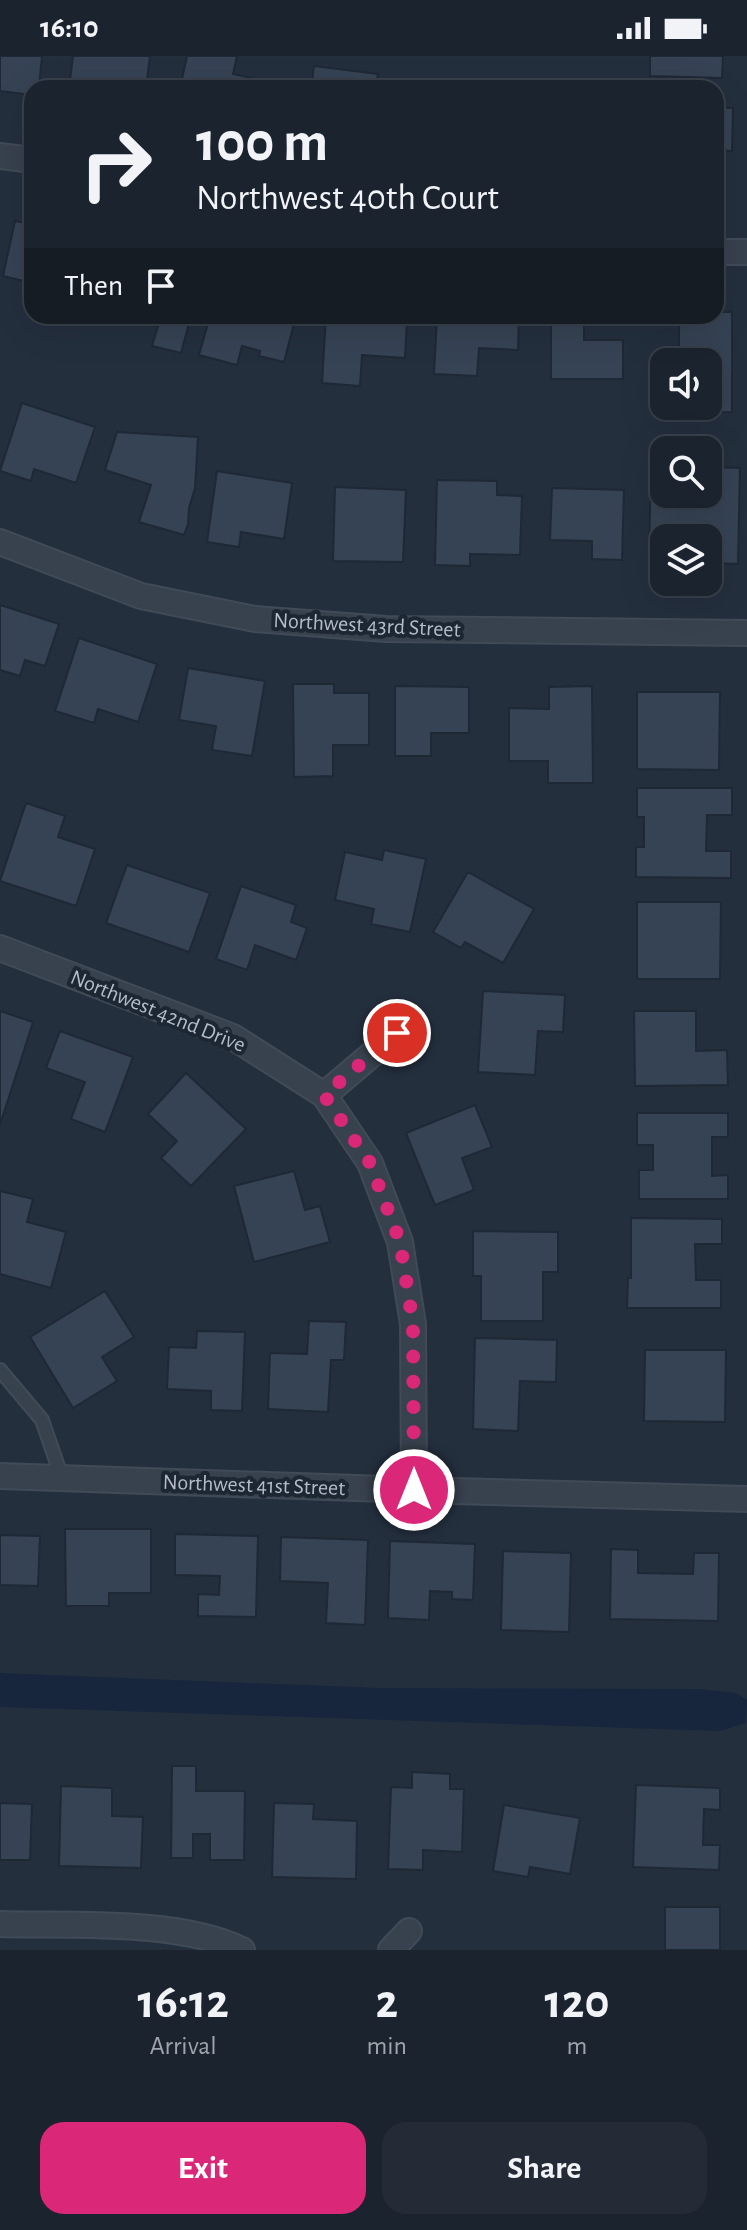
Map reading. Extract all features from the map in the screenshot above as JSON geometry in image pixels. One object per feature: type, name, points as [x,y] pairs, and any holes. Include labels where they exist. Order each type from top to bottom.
[{"type":"street","points":[[0,156],[24,159]]},
{"type":"street","points":[[724,252],[747,252]]},
{"type":"street","name":"Northwest 43rd Street","points":[[0,542],[141,596],[255,619],[386,629],[747,633]]},
{"type":"street","name":"Northwest 42nd Drive","points":[[0,948],[233,1037],[324,1095],[370,1163],[400,1242],[413,1324],[414,1490]]},
{"type":"street","points":[[324,1095],[397,1033]]},
{"type":"street","name":"Northwest 41st Street","points":[[0,1476],[747,1499]]},
{"type":"street","points":[[0,1924],[154,1928],[225,1942],[242,1950]]},
{"type":"street","points":[[391,1950],[409,1931]]},
{"type":"lane","points":[[0,1370],[42,1420],[62,1478]]},
{"type":"water","points":[[0,1673],[378,1688],[699,1689],[736,1693],[747,1700],[746,1723],[720,1731],[0,1707]]},
{"type":"building","points":[[0,56],[42,56],[40,80],[24,80],[24,94],[0,91]]},
{"type":"building","points":[[73,56],[150,56],[147,80],[70,80]]},
{"type":"building","points":[[187,56],[237,56],[233,74],[261,80],[182,80]]},
{"type":"building","points":[[650,56],[723,56],[722,78],[650,76]]},
{"type":"building","points":[[314,66],[378,74],[377,80],[312,80]]},
{"type":"building","points":[[724,108],[733,108],[732,151],[724,150]]},
{"type":"building","points":[[15,221],[24,223],[24,281],[3,276]]},
{"type":"building","points":[[724,312],[732,312],[732,412],[722,412],[722,348],[679,348],[679,324],[724,324]]},
{"type":"building","points":[[150,324],[189,324],[181,353],[152,346],[158,326]]},
{"type":"building","points":[[208,324],[294,324],[284,362],[259,356],[260,351],[242,346],[237,365],[199,355]]},
{"type":"building","points":[[326,324],[407,324],[405,358],[362,355],[360,386],[322,383]]},
{"type":"building","points":[[437,324],[519,324],[518,350],[479,348],[477,376],[434,374]]},
{"type":"building","points":[[551,324],[584,324],[584,340],[623,340],[623,379],[551,379]]},
{"type":"building","points":[[22,403],[95,427],[76,483],[34,469],[31,481],[0,471]]},
{"type":"building","points":[[117,432],[198,437],[195,488],[184,535],[139,522],[151,485],[105,470]]},
{"type":"building","points":[[722,467],[740,468],[738,564],[722,563],[722,524],[650,524],[649,555],[650,508],[722,508]]},
{"type":"building","points":[[217,471],[292,483],[284,539],[241,532],[239,547],[207,542]]},
{"type":"building","points":[[437,480],[497,481],[497,495],[522,496],[520,555],[470,554],[470,566],[435,565]]},
{"type":"building","points":[[335,487],[406,490],[403,562],[333,561]]},
{"type":"building","points":[[552,488],[624,490],[622,560],[592,559],[592,541],[550,540]]},
{"type":"building","points":[[0,605],[59,624],[45,666],[25,660],[20,676],[0,670]]},
{"type":"building","points":[[79,638],[157,664],[138,722],[98,709],[94,723],[55,711]]},
{"type":"building","points":[[188,668],[265,681],[252,756],[212,750],[216,726],[179,720]]},
{"type":"building","points":[[293,684],[334,684],[334,693],[369,693],[369,745],[333,745],[333,776],[294,777]]},
{"type":"building","points":[[395,686],[469,687],[469,733],[431,733],[431,756],[395,756]]},
{"type":"building","points":[[592,686],[593,783],[548,783],[548,761],[509,761],[509,708],[549,709],[549,687]]},
{"type":"building","points":[[637,692],[720,692],[719,770],[637,769]]},
{"type":"building","points":[[637,788],[732,788],[732,815],[707,815],[706,851],[731,851],[731,878],[636,877],[636,847],[644,847],[644,817],[637,817]]},
{"type":"building","points":[[26,803],[65,816],[58,837],[95,849],[76,906],[0,881]]},
{"type":"building","points":[[384,850],[426,859],[410,932],[371,924],[374,909],[335,900],[345,852],[382,860]]},
{"type":"building","points":[[127,865],[210,893],[189,952],[106,923]]},
{"type":"building","points":[[468,872],[534,909],[503,963],[465,942],[461,948],[433,932]]},
{"type":"building","points":[[241,886],[296,905],[291,922],[307,928],[296,960],[255,945],[247,970],[216,959]]},
{"type":"building","points":[[637,902],[721,902],[720,979],[637,979]]},
{"type":"building","points":[[483,991],[565,995],[563,1032],[538,1031],[535,1075],[478,1072]]},
{"type":"building","points":[[0,1011],[33,1022],[0,1125]]},
{"type":"building","points":[[634,1011],[696,1011],[696,1051],[727,1050],[728,1085],[635,1086]]},
{"type":"building","points":[[60,1031],[133,1057],[105,1132],[71,1119],[85,1082],[46,1068]]},
{"type":"building","points":[[186,1073],[246,1129],[191,1186],[161,1158],[177,1141],[148,1114]]},
{"type":"building","points":[[475,1105],[492,1147],[462,1158],[474,1190],[435,1205],[406,1133]]},
{"type":"building","points":[[637,1113],[728,1113],[728,1137],[712,1137],[712,1176],[728,1175],[728,1199],[639,1199],[639,1170],[653,1170],[653,1145],[637,1145]]},
{"type":"building","points":[[294,1171],[305,1210],[320,1206],[330,1242],[254,1262],[234,1186]]},
{"type":"building","points":[[0,1191],[33,1199],[27,1222],[66,1232],[51,1288],[0,1274]]},
{"type":"building","points":[[631,1218],[722,1219],[722,1244],[695,1244],[696,1280],[721,1280],[721,1308],[627,1308],[628,1278],[631,1278]]},
{"type":"building","points":[[473,1231],[558,1232],[558,1272],[543,1272],[543,1321],[481,1321],[481,1276],[473,1276]]},
{"type":"building","points":[[105,1291],[134,1337],[102,1357],[117,1381],[73,1408],[30,1337]]},
{"type":"building","points":[[309,1321],[346,1322],[344,1360],[331,1360],[328,1412],[268,1409],[270,1353],[307,1354]]},
{"type":"building","points":[[197,1331],[245,1332],[242,1411],[211,1410],[211,1391],[167,1389],[169,1347],[196,1348]]},
{"type":"building","points":[[475,1338],[557,1340],[556,1382],[520,1381],[518,1431],[473,1429]]},
{"type":"building","points":[[645,1350],[726,1350],[725,1422],[644,1421]]},
{"type":"building","points":[[65,1529],[151,1529],[151,1593],[109,1593],[109,1606],[66,1606]]},
{"type":"building","points":[[175,1534],[258,1536],[256,1617],[198,1616],[198,1594],[219,1595],[220,1576],[175,1575]]},
{"type":"building","points":[[0,1535],[40,1536],[38,1586],[0,1585]]},
{"type":"building","points":[[281,1537],[368,1540],[365,1625],[326,1623],[328,1583],[280,1581]]},
{"type":"building","points":[[390,1541],[475,1544],[473,1600],[452,1599],[452,1592],[430,1591],[429,1620],[388,1618]]},
{"type":"building","points":[[611,1549],[638,1550],[638,1573],[693,1574],[694,1553],[719,1553],[718,1621],[610,1619]]},
{"type":"building","points":[[503,1551],[571,1553],[569,1632],[501,1630]]},
{"type":"building","points":[[172,1766],[196,1766],[196,1791],[245,1791],[244,1860],[210,1860],[210,1834],[193,1834],[193,1858],[171,1858]]},
{"type":"building","points":[[412,1772],[450,1774],[450,1789],[464,1789],[462,1852],[423,1850],[423,1870],[388,1869],[391,1787],[412,1788]]},
{"type":"building","points":[[636,1785],[720,1788],[720,1810],[704,1809],[703,1845],[720,1845],[719,1870],[633,1867]]},
{"type":"building","points":[[61,1786],[112,1788],[112,1816],[143,1817],[141,1868],[59,1866]]},
{"type":"building","points":[[0,1803],[32,1804],[30,1860],[0,1860]]},
{"type":"building","points":[[274,1803],[314,1804],[313,1819],[357,1821],[356,1879],[272,1877]]},
{"type":"building","points":[[504,1805],[580,1818],[570,1874],[530,1867],[528,1877],[493,1871]]},
{"type":"building","points":[[665,1907],[720,1907],[720,1950],[665,1950]]},
{"type":"route","points":[[397,1033],[324,1095],[370,1163],[400,1242],[413,1324],[414,1490]]}]
